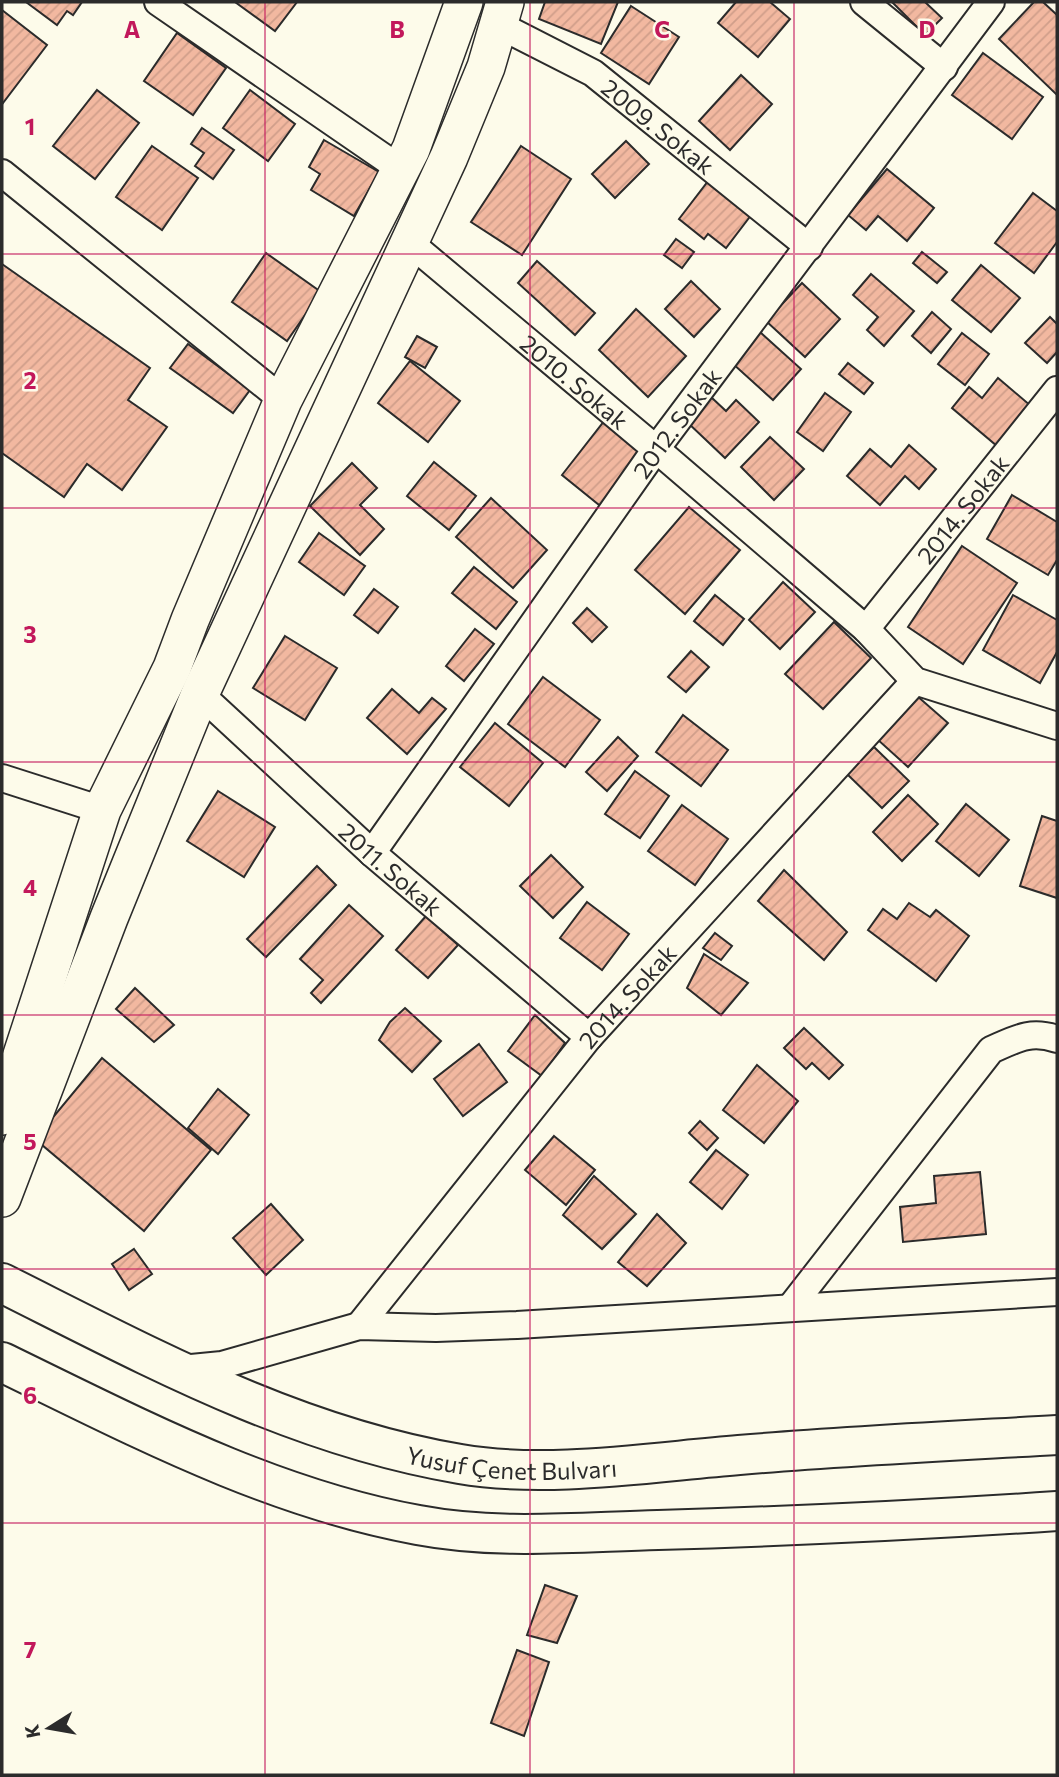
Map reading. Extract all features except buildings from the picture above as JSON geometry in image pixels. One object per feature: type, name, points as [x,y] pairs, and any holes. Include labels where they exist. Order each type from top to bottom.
[{"type":"highway","name":"Yusuf Çenet Bulvarı","points":[[2,1283],[243,1401],[365,1443],[463,1465],[521,1469],[587,1467],[790,1450],[1057,1435]]},
{"type":"highway","points":[[2,1362],[217,1465],[321,1500],[417,1525],[474,1533],[519,1534],[787,1526],[1057,1511]]},
{"type":"main road","points":[[2,1116],[102,810],[172,668],[283,400],[402,170],[464,2]]},
{"type":"main road","points":[[2,1198],[109,918],[200,694],[449,157],[486,67],[501,13]]},
{"type":"street","points":[[158,2],[402,170]]},
{"type":"street","points":[[864,2],[944,67]]},
{"type":"street","name":"2012. Sokak","points":[[372,853],[656,449],[992,2]]},
{"type":"street","name":"2009. Sokak","points":[[501,13],[593,73],[808,247]]},
{"type":"street","points":[[2,173],[283,400]]},
{"type":"street","name":"2010. Sokak","points":[[410,243],[866,629],[915,681]]},
{"type":"street","name":"2014. Sokak","points":[[866,629],[1057,390]]},
{"type":"street","points":[[915,681],[1057,726]]},
{"type":"street","name":"2014. Sokak","points":[[359,1325],[589,1037],[915,681]]},
{"type":"street","name":"2011. Sokak","points":[[200,694],[372,853],[589,1037]]},
{"type":"street","points":[[2,778],[102,810]]},
{"type":"street","points":[[790,1308],[991,1050],[1018,1038],[1041,1034],[1057,1039]]},
{"type":"street","points":[[176,1370],[222,1365],[359,1325],[436,1328],[517,1325],[1057,1292]]}]
